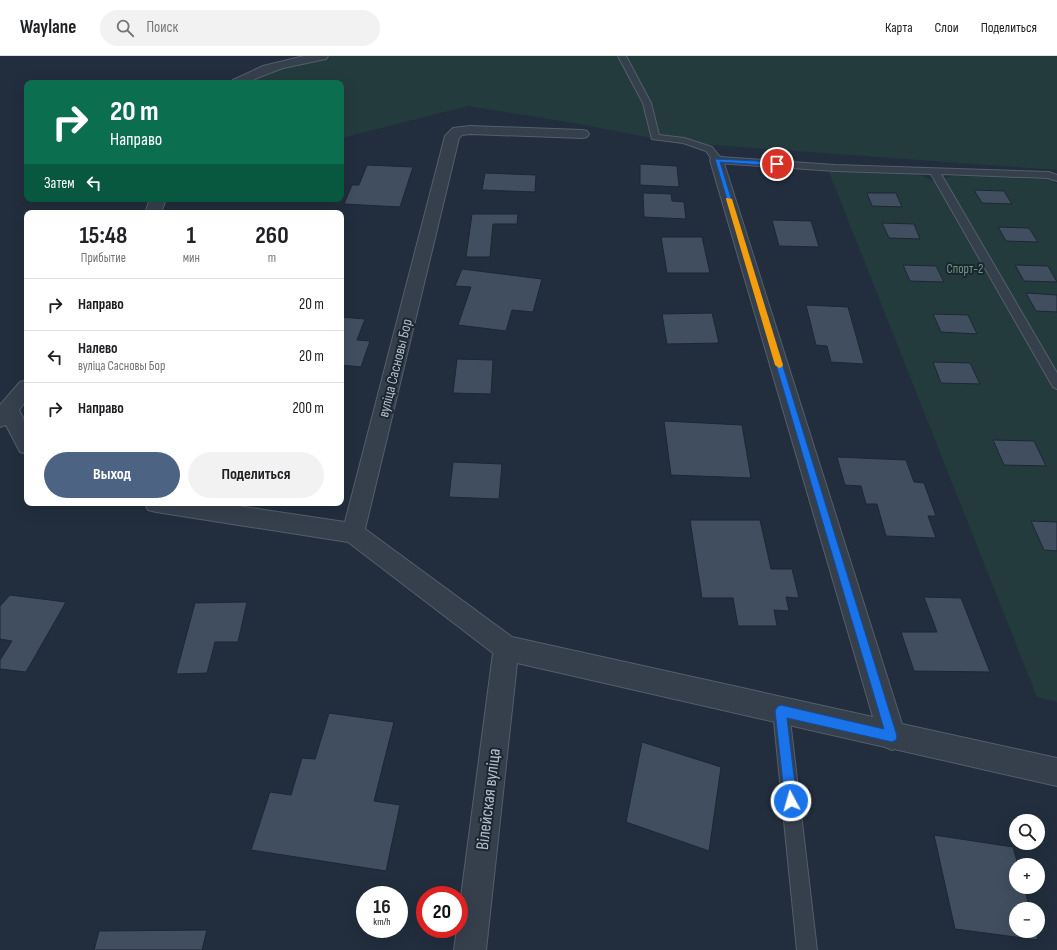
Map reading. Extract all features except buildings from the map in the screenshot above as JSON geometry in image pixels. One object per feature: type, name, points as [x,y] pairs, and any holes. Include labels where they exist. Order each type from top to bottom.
[{"type":"street","points":[[242,80],[270,68],[322,56]]},
{"type":"street","name":"вуліца Сасновы Бор","points":[[353,533],[452,136],[458,131],[470,130],[582,134]]},
{"type":"street","points":[[717,160],[892,736]]},
{"type":"street","points":[[24,391],[5,415],[24,442]]},
{"type":"street","points":[[176,506],[353,533],[506,648],[1057,772]]},
{"type":"street","name":"Вілейская вуліца","points":[[470,950],[506,648]]},
{"type":"lane","points":[[622,56],[647,103],[655,137],[684,141],[709,149],[717,160],[835,168],[1050,175],[1057,178]]},
{"type":"lane","points":[[935,172],[1057,384]]},
{"type":"lane","points":[[781,711],[807,950]]},
{"type":"green space","points":[[302,56],[1057,56],[1057,170],[672,142],[574,123],[468,106],[344,137],[344,80],[253,80]]},
{"type":"green space","name":"Спорт-2","points":[[829,172],[917,174],[933,181],[952,176],[1049,179],[1057,184],[1057,702],[1037,697]]},
{"type":"slow traffic","points":[[729,199],[779,365]]},
{"type":"route","points":[[777,164],[717,160],[892,736],[781,711],[791,801]]}]
